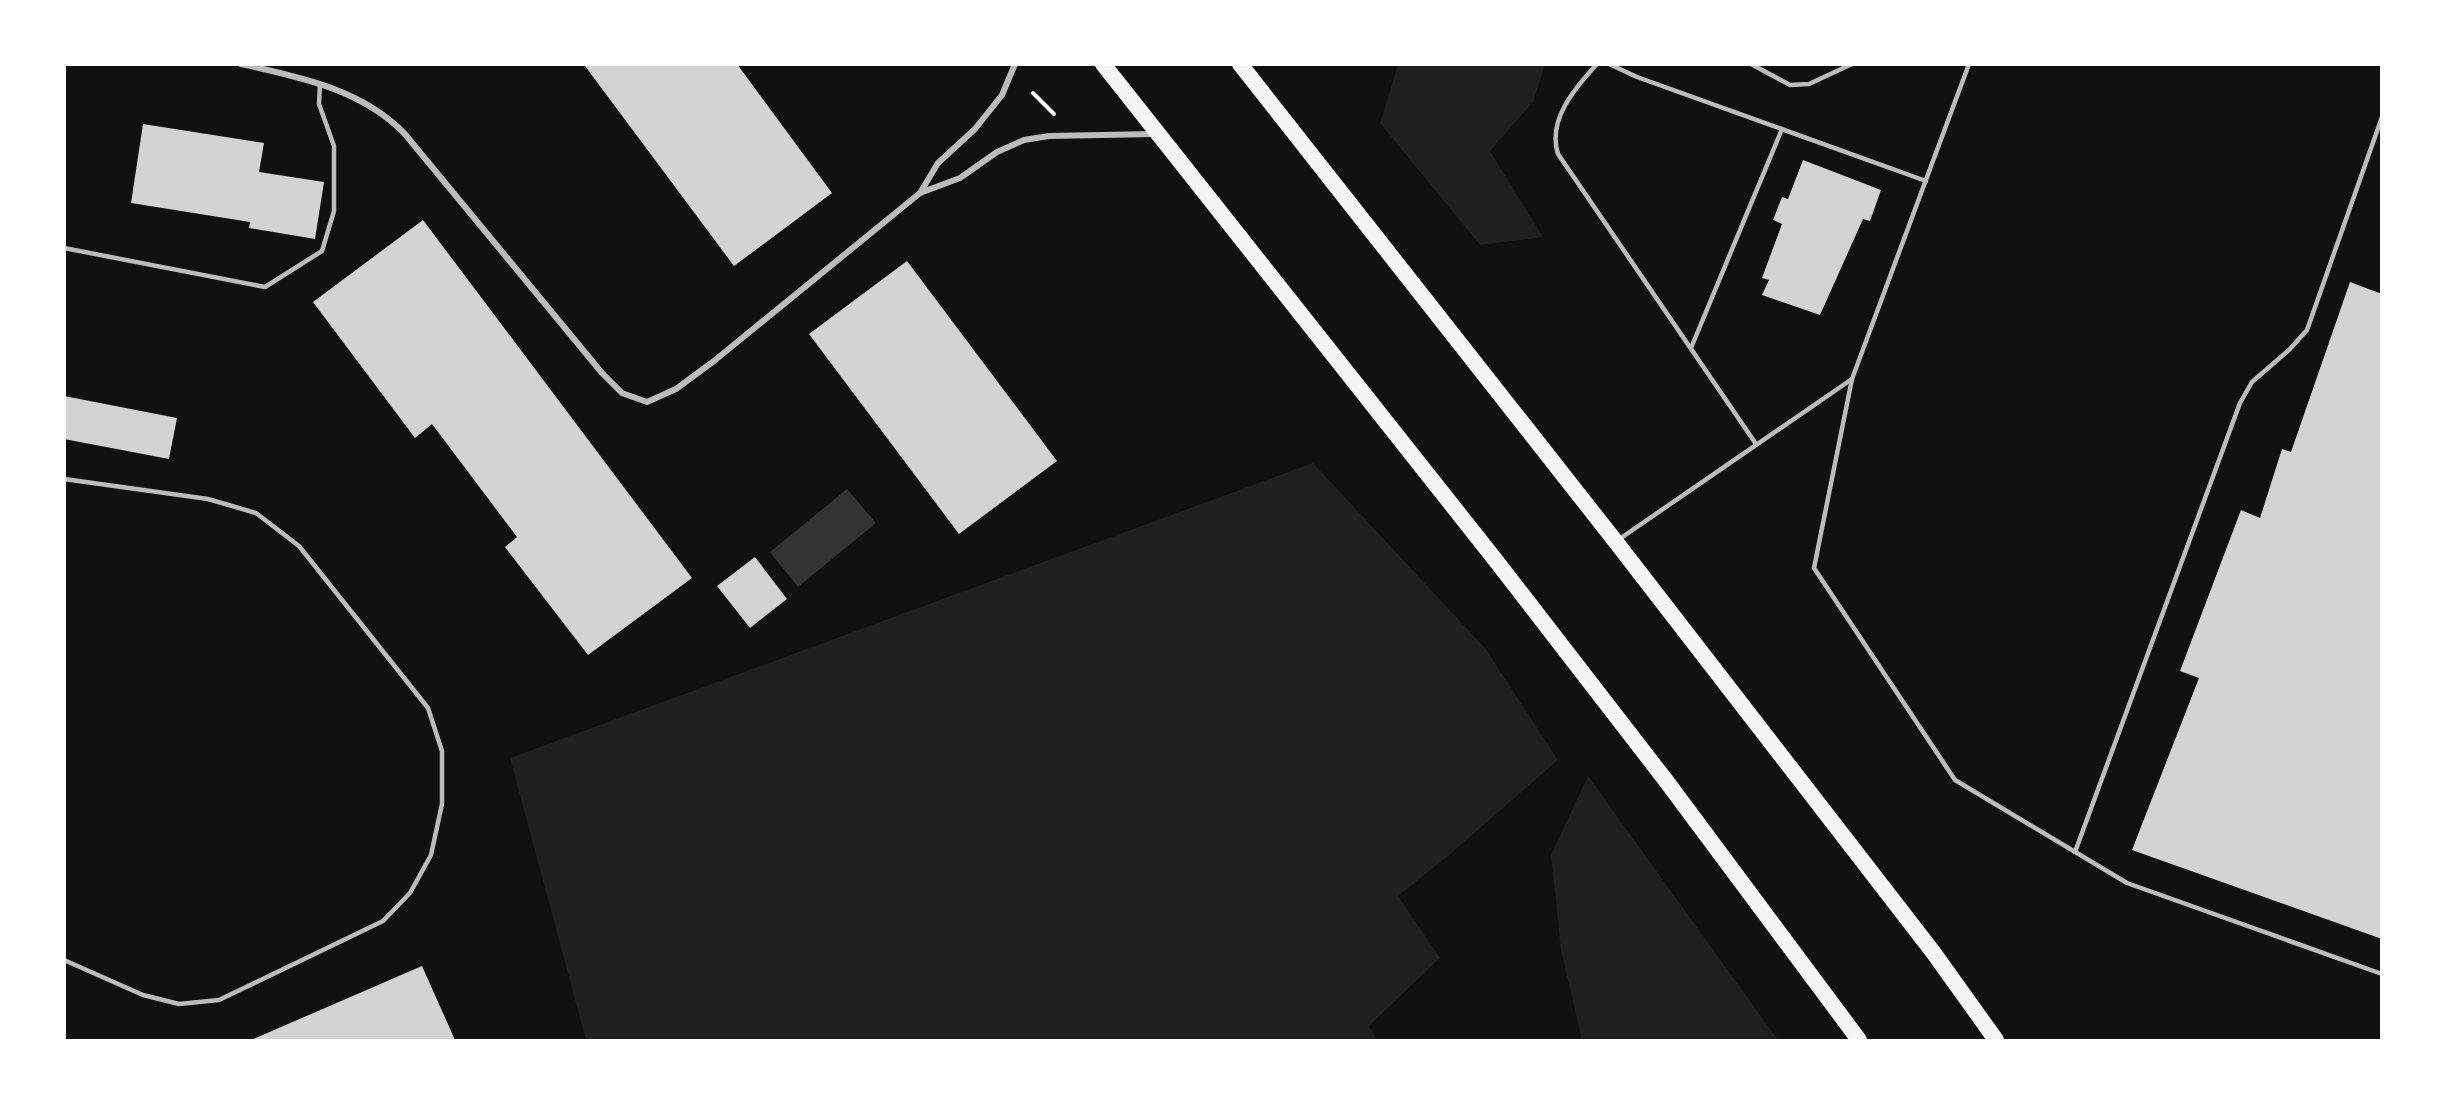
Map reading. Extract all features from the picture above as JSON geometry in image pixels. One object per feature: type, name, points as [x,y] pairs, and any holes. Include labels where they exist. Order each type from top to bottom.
[{"type":"highway","points":[[1103,64],[1539,617],[1681,801],[1859,1041]]},
{"type":"highway","points":[[1241,65],[1616,542],[1926,943],[1996,1041]]},
{"type":"street","points":[[241,64],[320,84],[363,102],[389,118],[404,133],[602,372],[622,393],[647,402],[676,389],[714,361],[920,193],[960,178],[997,152],[1024,140],[1049,136],[1157,134]]},
{"type":"street","points":[[920,193],[938,163],[975,129],[1002,94],[1015,64]]},
{"type":"lane","points":[[1597,64],[1585,77],[1563,110],[1556,127],[1555,142],[1558,154],[1756,444]]},
{"type":"lane","points":[[1609,64],[1637,77],[1926,181]]},
{"type":"lane","points":[[1750,64],[1790,86],[1809,84],[1852,64]]},
{"type":"lane","points":[[1968,64],[1852,379],[1814,568],[1955,780],[2127,883],[2382,975]]},
{"type":"lane","points":[[64,248],[266,287],[322,252],[333,211],[333,146],[319,104],[320,84]]},
{"type":"lane","points":[[2075,852],[2240,403],[2252,382],[2290,349],[2307,330],[2382,117]]},
{"type":"lane","points":[[1691,349],[1782,129]]},
{"type":"lane","points":[[1616,542],[1852,379]]},
{"type":"lane","points":[[64,479],[208,499],[256,513],[298,546],[428,708],[442,751],[442,804],[431,855],[410,893],[383,921],[219,1000],[179,1004],[143,995],[64,960]]},
{"type":"path","points":[[1033,93],[1055,116]]},
{"type":"shaded area","points":[[1398,65],[1545,65],[1533,102],[1490,151],[1543,237],[1480,245],[1380,123]]},
{"type":"shaded area","points":[[1313,463],[1485,648],[1558,760],[1448,856],[1398,896],[1440,958],[1369,1026],[1377,1040],[586,1040],[510,758]]},
{"type":"shaded area","points":[[847,489],[876,523],[798,587],[770,552]]},
{"type":"shaded area","points":[[1588,776],[1778,1040],[1582,1040],[1561,950],[1551,855]]},
{"type":"building","points":[[587,64],[737,64],[832,193],[734,266],[585,66]]},
{"type":"building","points":[[143,124],[264,143],[259,172],[324,182],[315,239],[249,228],[250,222],[131,203]]},
{"type":"building","points":[[1803,160],[1881,190],[1870,221],[1863,219],[1820,315],[1762,295],[1769,280],[1762,278],[1782,224],[1773,220],[1782,197],[1788,199]]},
{"type":"building","points":[[423,220],[692,578],[588,655],[505,547],[517,537],[432,424],[415,438],[313,302]]},
{"type":"building","points":[[907,261],[1057,461],[959,534],[809,334]]},
{"type":"building","points":[[2350,282],[2382,294],[2382,939],[2132,850],[2199,678],[2180,671],[2241,510],[2260,518],[2282,449],[2291,452]]},
{"type":"building","points":[[64,396],[177,418],[169,459],[64,439]]},
{"type":"building","points":[[755,557],[787,599],[750,628],[717,586]]},
{"type":"building","points":[[422,966],[455,1040],[251,1040]]}]
